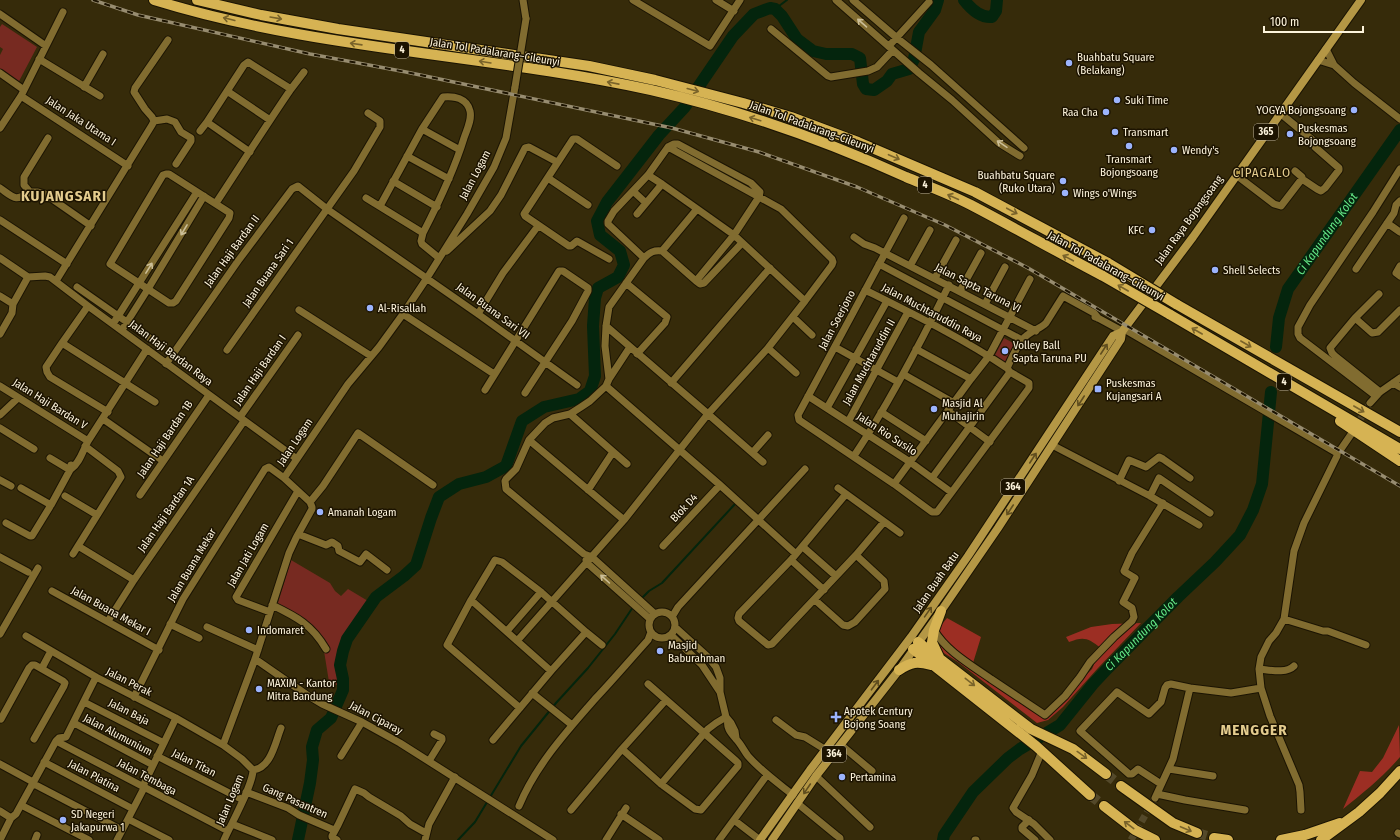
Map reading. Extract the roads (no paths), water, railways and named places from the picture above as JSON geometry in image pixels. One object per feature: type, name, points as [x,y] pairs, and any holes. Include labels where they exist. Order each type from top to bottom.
[{"type":"highway","name":"Jalan Tol Padalarang–Cileunyi","points":[[154,0],[172,6],[273,30],[337,41],[588,78],[652,90],[787,129],[852,153],[968,204],[1103,276],[1400,449]]},
{"type":"highway","name":"Jalan Tol Padalarang–Cileunyi","points":[[197,0],[261,16],[338,29],[589,66],[655,80],[791,117],[858,142],[975,192],[1108,263],[1176,304],[1400,432]]},
{"type":"highway","points":[[1219,343],[1400,461]]},
{"type":"highway","points":[[941,611],[934,630],[932,642],[937,662],[1039,749],[1090,795]]},
{"type":"highway","points":[[912,643],[1031,729],[1073,749],[1106,774]]},
{"type":"highway","points":[[899,670],[911,663],[937,662]]},
{"type":"highway","points":[[1321,840],[1359,812],[1400,771]]},
{"type":"highway","points":[[1121,786],[1173,823],[1197,833]]},
{"type":"highway","points":[[1104,806],[1135,830],[1156,840]]},
{"type":"highway","points":[[1281,840],[1305,835],[1346,821]]},
{"type":"highway","points":[[1214,838],[1228,840]]},
{"type":"main road","name":"Jalan Raya Bojongsoang","points":[[1147,297],[1192,237],[1361,0]]},
{"type":"main road","name":"Jalan Buah Batu","points":[[772,840],[816,776],[829,752],[841,745],[899,670],[912,643],[941,611],[998,528],[1121,339],[1123,331],[1147,297]]},
{"type":"main road","name":"Jalan Buah Batu","points":[[760,840],[793,794],[829,752],[912,643],[1113,336],[1123,331]]},
{"type":"street","name":"Jalan Logam","points":[[310,502],[284,478],[348,384],[387,336],[427,278],[490,174],[500,153],[506,138],[526,19],[523,0]]},
{"type":"street","points":[[633,0],[710,46],[740,0]]},
{"type":"street","points":[[716,0],[734,10]]},
{"type":"street","points":[[836,0],[912,68],[952,100],[1000,144],[1020,156]]},
{"type":"street","points":[[853,0],[919,55],[1024,148]]},
{"type":"street","points":[[771,29],[828,76],[835,78],[868,71],[877,67],[897,38],[929,1]]},
{"type":"street","points":[[0,128],[22,93],[63,12]]},
{"type":"street","points":[[0,14],[46,46]]},
{"type":"street","points":[[154,121],[134,92],[142,77],[168,40]]},
{"type":"street","points":[[1326,49],[1334,65],[1354,83],[1399,116]]},
{"type":"street","points":[[84,87],[103,54]]},
{"type":"street","points":[[39,59],[100,96]]},
{"type":"street","points":[[1318,60],[1334,65]]},
{"type":"street","points":[[200,131],[244,65],[248,62],[291,89]]},
{"type":"street","points":[[922,76],[930,65]]},
{"type":"street","points":[[216,203],[270,120],[304,72]]},
{"type":"street","name":"Jalan Jaka Utama I","points":[[0,74],[22,93],[128,166]]},
{"type":"street","points":[[941,92],[949,81]]},
{"type":"street","points":[[227,91],[270,120]]},
{"type":"street","points":[[952,100],[960,91]]},
{"type":"street","points":[[380,206],[422,129],[443,97],[452,96],[459,98],[468,107],[471,118],[449,179],[437,207],[423,233],[421,241],[422,244],[440,257],[490,211],[501,195],[525,148],[528,147],[557,162]]},
{"type":"street","name":"Jalan Buana Sari 1","points":[[227,350],[354,171],[379,129],[380,121],[368,113]]},
{"type":"street","points":[[975,122],[984,113]]},
{"type":"street","points":[[1280,113],[1315,142],[1315,147],[1339,168],[1322,191],[1302,179],[1302,177],[1295,172]]},
{"type":"street","points":[[56,281],[128,166],[154,121],[167,118],[175,122],[181,132],[191,138],[191,141],[176,164]]},
{"type":"street","points":[[207,122],[250,152]]},
{"type":"street","points":[[986,131],[994,122]]},
{"type":"street","points":[[422,129],[460,150]]},
{"type":"street","points":[[30,192],[24,185],[24,177],[48,138]]},
{"type":"street","points":[[609,259],[577,241],[569,246],[538,226],[524,214],[571,140],[575,139],[617,166]]},
{"type":"street","points":[[644,258],[608,222],[614,211],[648,175],[668,147],[678,144],[751,182],[760,192],[759,197],[734,235],[696,281]]},
{"type":"street","points":[[407,156],[449,179]]},
{"type":"street","points":[[1378,394],[1300,338],[1298,327],[1310,305],[1373,212],[1400,169]]},
{"type":"street","points":[[169,174],[204,196],[230,213],[229,218],[176,301],[170,303],[112,267],[110,262],[163,175],[169,174]]},
{"type":"street","points":[[648,175],[734,235],[805,301]]},
{"type":"street","points":[[1236,175],[1274,204],[1281,206],[1302,179]]},
{"type":"street","points":[[548,178],[588,205]]},
{"type":"street","points":[[393,181],[437,207]]},
{"type":"street","points":[[637,214],[662,184]]},
{"type":"street","name":"Jalan Haji Bardan II","points":[[166,364],[238,261],[292,189],[298,186],[327,209]]},
{"type":"street","points":[[0,188],[16,198],[20,198],[30,192],[45,194],[91,226]]},
{"type":"street","points":[[633,191],[646,204]]},
{"type":"street","points":[[113,324],[197,192]]},
{"type":"street","points":[[122,330],[143,298],[204,196]]},
{"type":"street","points":[[517,641],[624,520],[708,414],[768,348],[832,265],[832,259],[781,209],[759,197]]},
{"type":"street","points":[[366,198],[423,233]]},
{"type":"street","points":[[1356,269],[1395,211],[1396,205],[1400,201]]},
{"type":"street","name":"Jalan Buana Sari VII","points":[[327,209],[577,385]]},
{"type":"street","points":[[662,251],[697,209]]},
{"type":"street","points":[[885,253],[904,218]]},
{"type":"street","points":[[0,220],[67,264]]},
{"type":"street","points":[[1387,223],[1400,232]]},
{"type":"street","points":[[478,314],[503,273],[538,226]]},
{"type":"street","points":[[910,266],[930,230]]},
{"type":"street","name":"Jalan Sapta Taruna VI","points":[[854,237],[864,244],[949,285],[1036,331]]},
{"type":"street","points":[[935,278],[956,240]]},
{"type":"street","points":[[742,243],[704,283],[700,284],[662,251],[655,250],[644,258],[609,307],[605,346],[607,383],[679,450],[796,554]]},
{"type":"street","name":"Jalan Soerjono","points":[[854,456],[799,420],[798,415],[885,253]]},
{"type":"street","points":[[960,291],[981,253]]},
{"type":"street","points":[[0,258],[28,277],[13,304],[12,313],[0,334]]},
{"type":"street","points":[[879,264],[1022,340]]},
{"type":"street","points":[[1400,266],[1396,273],[1400,276]]},
{"type":"street","points":[[985,304],[1006,267]]},
{"type":"street","points":[[671,383],[770,268]]},
{"type":"street","points":[[485,390],[559,271],[563,271],[588,288],[587,296],[525,393]]},
{"type":"street","name":"Jalan Haji Bardan Raya","points":[[28,277],[45,276],[56,281],[166,364],[297,459]]},
{"type":"street","points":[[949,285],[903,374],[868,435],[854,456],[894,484],[989,356],[1030,279]]},
{"type":"street","points":[[626,283],[667,317],[665,323],[638,354]]},
{"type":"street","points":[[77,287],[151,338]]},
{"type":"street","name":"Jalan Muchtaruddin Raya","points":[[865,290],[930,323],[989,356],[1028,383],[1029,388],[937,512],[934,512],[894,484]]},
{"type":"street","points":[[134,293],[143,298]]},
{"type":"street","points":[[1378,394],[1335,356],[1330,351],[1330,348],[1355,318],[1379,294]]},
{"type":"street","points":[[0,296],[13,304]]},
{"type":"street","points":[[932,478],[1009,370],[1022,340],[1046,323],[1062,298],[1092,317],[1098,318],[1123,331],[1256,405],[1337,453]]},
{"type":"street","points":[[828,408],[887,301]]},
{"type":"street","points":[[88,306],[46,367],[50,377],[108,412]]},
{"type":"street","points":[[299,310],[371,356]]},
{"type":"street","points":[[1355,318],[1372,333],[1374,333],[1378,332],[1400,310]]},
{"type":"street","name":"Jalan Muchtaruddin II","points":[[848,422],[908,312]]},
{"type":"street","points":[[403,314],[494,374]]},
{"type":"street","points":[[793,317],[812,335]]},
{"type":"street","points":[[606,326],[763,462]]},
{"type":"street","name":"Jalan Haji Bardan I","points":[[242,419],[298,335]]},
{"type":"street","points":[[62,343],[155,402]]},
{"type":"street","points":[[630,347],[607,383],[590,401],[570,414],[553,418],[545,423],[529,440],[516,469],[505,482],[506,489],[584,554],[653,616]]},
{"type":"street","points":[[835,347],[898,382]]},
{"type":"street","points":[[768,348],[796,373]]},
{"type":"street","points":[[6,523],[30,536],[51,505],[70,470],[70,466],[79,452],[87,444],[147,349]]},
{"type":"street","points":[[916,349],[971,379]]},
{"type":"street","points":[[903,374],[954,403]]},
{"type":"street","points":[[1370,403],[1378,394],[1400,378]]},
{"type":"street","points":[[1393,383],[1400,387]]},
{"type":"street","name":"Jalan Haji Bardan V","points":[[0,386],[87,444],[121,475],[120,479],[97,515]]},
{"type":"street","name":"Jalan Haji Bardan 1B","points":[[140,496],[209,395]]},
{"type":"street","name":"Jalan Rio Susilo","points":[[808,396],[910,462],[951,492]]},
{"type":"street","points":[[0,415],[18,398]]},
{"type":"street","points":[[948,411],[990,442]]},
{"type":"street","points":[[881,412],[926,441]]},
{"type":"street","points":[[570,414],[627,464]]},
{"type":"street","points":[[103,419],[164,461]]},
{"type":"street","name":"Jalan Haji Bardan 1A","points":[[108,622],[134,580],[242,419]]},
{"type":"street","points":[[0,428],[34,449]]},
{"type":"street","points":[[223,745],[256,659],[289,554],[298,534],[311,512],[312,507],[310,502],[323,486],[358,433],[433,485]]},
{"type":"street","points":[[1301,810],[1299,785],[1270,716],[1261,688],[1259,669],[1261,658],[1284,619],[1294,551],[1304,523],[1337,456],[1337,453],[1352,433]]},
{"type":"street","points":[[753,452],[768,435]]},
{"type":"street","points":[[529,440],[624,520]]},
{"type":"street","points":[[1052,445],[1163,503],[1199,525]]},
{"type":"street","points":[[588,490],[613,452]]},
{"type":"street","points":[[1119,481],[1129,460],[1146,467],[1160,457],[1190,478]]},
{"type":"street","points":[[50,458],[70,470]]},
{"type":"street","name":"Jalan Buana Mekar","points":[[134,697],[183,599],[265,469],[269,467],[284,478]]},
{"type":"street","points":[[670,615],[805,469]]},
{"type":"street","points":[[1150,496],[1159,478],[1210,513]]},
{"type":"street","points":[[0,480],[11,486]]},
{"type":"street","name":"Blok D4","points":[[663,546],[720,485]]},
{"type":"street","points":[[21,488],[51,505]]},
{"type":"street","points":[[838,488],[900,533]]},
{"type":"street","name":"Jalan Jati Logam","points":[[270,612],[238,600],[236,597],[298,491]]},
{"type":"street","points":[[846,494],[803,547],[740,614],[738,618],[739,621],[768,645],[772,644],[815,600],[884,522]]},
{"type":"street","points":[[65,496],[97,515],[72,554]]},
{"type":"street","points":[[934,630],[942,641],[955,653],[976,669],[1045,715],[1065,696],[1090,662],[1132,621],[1134,617],[1132,608],[1123,602],[1135,579],[1124,571],[1132,553],[1163,503]]},
{"type":"street","points":[[298,534],[326,544],[332,542],[339,547],[339,551],[360,562],[366,554],[388,570]]},
{"type":"street","points":[[78,546],[134,580]]},
{"type":"street","points":[[803,547],[836,576]]},
{"type":"street","points":[[815,600],[843,625],[848,626],[855,622],[885,588],[884,581],[856,555]]},
{"type":"street","points":[[0,557],[28,572]]},
{"type":"street","points":[[520,708],[447,645],[493,562],[498,560],[502,562],[602,645]]},
{"type":"street","points":[[790,560],[824,590]]},
{"type":"street","points":[[0,634],[38,568]]},
{"type":"street","name":"Jalan Buana Mekar I","points":[[52,590],[158,650]]},
{"type":"street","points":[[507,631],[540,592]]},
{"type":"street","points":[[471,600],[550,671]]},
{"type":"street","points":[[272,605],[303,622],[319,636],[326,649]]},
{"type":"street","points":[[651,636],[649,624],[653,616],[660,612],[670,615],[675,627],[708,656],[716,667],[720,678],[720,692],[728,721],[734,734],[748,756],[767,775],[793,794]]},
{"type":"street","points":[[1284,619],[1366,644]]},
{"type":"street","points":[[170,624],[199,638]]},
{"type":"street","points":[[208,627],[258,650]]},
{"type":"street","points":[[651,636],[663,638],[671,635],[675,627]]},
{"type":"street","points":[[493,740],[550,671],[586,632]]},
{"type":"street","points":[[671,635],[702,665],[720,692]]},
{"type":"street","name":"Jalan Perak","points":[[26,636],[96,677],[176,718],[223,745]]},
{"type":"street","points":[[519,806],[538,769],[572,725],[651,636]]},
{"type":"street","points":[[42,668],[51,651]]},
{"type":"street","name":"Jalan Ciparay","points":[[256,659],[307,695],[362,722],[429,760],[552,840]]},
{"type":"street","points":[[1,719],[29,668],[35,665],[42,668],[65,683],[34,739]]},
{"type":"street","points":[[1259,669],[1287,671],[1294,666]]},
{"type":"street","points":[[0,840],[11,818],[16,814],[44,762],[59,742],[66,737],[96,677]]},
{"type":"street","points":[[622,749],[660,784],[695,809],[702,810],[738,766],[738,763],[648,684]]},
{"type":"street","points":[[1161,784],[1139,769],[1132,774],[1129,774],[1080,730],[1117,692],[1149,714],[1161,702],[1167,685],[1171,684],[1231,693],[1261,688]]},
{"type":"street","points":[[1190,688],[1173,759],[1156,796],[1245,810]]},
{"type":"street","points":[[532,693],[572,725]]},
{"type":"street","points":[[571,810],[622,749],[666,700]]},
{"type":"street","name":"Jalan Baja","points":[[84,702],[164,742]]},
{"type":"street","points":[[117,840],[144,788],[144,784],[152,765],[176,718]]},
{"type":"street","points":[[776,720],[796,735],[805,737],[829,752]]},
{"type":"street","points":[[660,784],[704,733],[716,722],[728,721]]},
{"type":"street","points":[[341,756],[362,722]]},
{"type":"street","name":"Jalan Alumunium","points":[[74,723],[152,765]]},
{"type":"street","points":[[253,770],[258,770],[268,762],[281,728]]},
{"type":"street","points":[[429,760],[442,739],[434,734]]},
{"type":"street","name":"Jalan Tembaga","points":[[59,742],[228,831]]},
{"type":"street","name":"Jalan Logam","points":[[223,745],[242,759],[253,770],[253,774],[243,800],[224,840]]},
{"type":"street","points":[[841,745],[872,771]]},
{"type":"street","points":[[1039,749],[1032,775],[1013,808],[1016,812],[1029,820],[1050,840]]},
{"type":"street","name":"Jalan Titan","points":[[157,756],[243,800]]},
{"type":"street","name":"Jalan Platina","points":[[44,762],[133,809]]},
{"type":"street","points":[[0,764],[122,830]]},
{"type":"street","points":[[1169,769],[1213,776]]},
{"type":"street","points":[[719,840],[767,775]]},
{"type":"street","points":[[816,776],[870,827]]},
{"type":"street","points":[[337,840],[331,837],[356,789],[389,808],[425,837],[429,824],[455,777]]},
{"type":"street","name":"Gang Pasantren","points":[[246,792],[288,808],[302,817],[334,830]]},
{"type":"street","points":[[797,803],[840,840]]},
{"type":"street","points":[[21,805],[89,840]]},
{"type":"street","points":[[0,811],[11,818]]},
{"type":"street","points":[[606,840],[623,811],[659,840]]},
{"type":"street","points":[[128,819],[170,840]]},
{"type":"street","points":[[734,820],[760,840]]},
{"type":"street","points":[[1029,820],[1022,827],[1022,829],[1035,840]]},
{"type":"street","points":[[232,824],[267,839]]},
{"type":"waterway","points":[[775,9],[787,0]]},
{"type":"waterway","points":[[298,840],[310,783],[313,760],[312,747],[317,730],[331,718],[343,690],[343,679],[340,665],[347,639],[376,597],[416,565],[439,497],[459,484],[486,477],[506,466],[522,421],[544,407],[579,399],[590,391],[595,376],[593,326],[595,298],[598,288],[618,277],[624,265],[620,251],[600,235],[597,221],[607,202],[659,135],[684,108],[733,36],[754,14],[770,8],[775,9],[782,16],[797,39],[813,51],[826,54],[852,54],[860,58],[863,84],[866,89],[874,90],[887,81],[892,74],[909,69],[914,59],[919,32],[935,10],[938,0]]},
{"type":"waterway","points":[[964,0],[973,10],[988,17],[992,17],[996,11],[997,0]]},
{"type":"waterway","name":"Ci Kapundung Kolot","points":[[1276,347],[1279,318],[1288,289],[1400,130]]},
{"type":"waterway","name":"Ci Kapundung Kolot","points":[[943,840],[944,835],[973,792],[1008,758],[1060,725],[1108,668],[1215,562],[1240,535],[1253,510],[1262,484],[1271,392]]},
{"type":"waterway","points":[[640,600],[649,591],[662,583],[735,504]]},
{"type":"waterway","points":[[458,840],[475,822],[521,746],[556,703],[588,668],[615,634],[633,607]]},
{"type":"tunnel","points":[[1355,428],[1370,403]]},
{"type":"tunnel","points":[[1106,774],[1121,786]]},
{"type":"tunnel","points":[[1090,795],[1104,806]]},
{"type":"tunnel","points":[[1131,840],[1155,798]]},
{"type":"tunnel","points":[[1197,833],[1214,838]]},
{"type":"railway","points":[[93,0],[138,15],[310,54],[406,72],[672,128],[759,152],[857,187],[945,225],[1028,268],[1400,486]]},
{"type":"place","name":"Buahbatu Square (Belakang)","points":[[1069,63]]},
{"type":"place","name":"Suki Time","points":[[1117,100]]},
{"type":"place","name":"YOGYA Bojongsoang","points":[[1354,110]]},
{"type":"place","name":"Raa Cha","points":[[1106,112]]},
{"type":"place","name":"Transmart","points":[[1115,132]]},
{"type":"place","name":"Puskesmas Bojongsoang","points":[[1290,134]]},
{"type":"place","name":"Transmart Bojongsoang","points":[[1129,146]]},
{"type":"place","name":"Wendy's","points":[[1174,150]]},
{"type":"place","name":"Buahbatu Square (Ruko Utara)","points":[[1063,181]]},
{"type":"place","name":"Wings o'Wings","points":[[1065,193]]},
{"type":"place","name":"KFC","points":[[1152,230]]},
{"type":"place","name":"Shell Selects","points":[[1215,270]]},
{"type":"place","name":"Al-Risallah","points":[[370,308]]},
{"type":"place","name":"Volley Ball Sapta Taruna PU","points":[[1005,351]]},
{"type":"place","name":"Puskesmas Kujangsari A","points":[[1098,389]]},
{"type":"place","name":"Masjid Al Muhajirin","points":[[934,409]]},
{"type":"place","name":"Amanah Logam","points":[[320,512]]},
{"type":"place","name":"Indomaret","points":[[249,630]]},
{"type":"place","name":"Masjid Baburahman","points":[[660,651]]},
{"type":"place","name":"MAXIM - Kantor Mitra Bandung","points":[[259,689]]},
{"type":"place","name":"Apotek Century Bojong Soang","points":[[836,717]]},
{"type":"place","name":"Pertamina","points":[[842,777]]},
{"type":"place","name":"SD Negeri Jakapurwa 1","points":[[63,820]]},
{"type":"district","name":"CIPAGALO","points":[[1262,172]]},
{"type":"district","name":"KUJANGSARI","points":[[64,196]]},
{"type":"district","name":"MENGGER","points":[[1254,730]]}]
